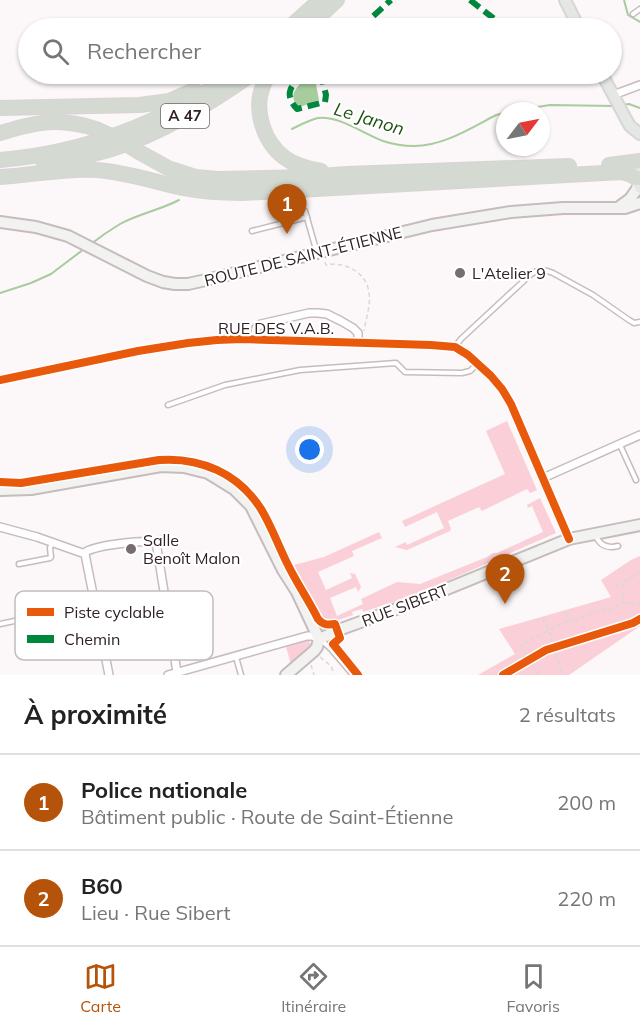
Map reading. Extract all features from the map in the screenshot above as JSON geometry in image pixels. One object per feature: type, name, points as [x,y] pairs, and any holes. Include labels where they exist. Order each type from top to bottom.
[{"type":"highway","points":[[300,18],[320,0]]},
{"type":"highway","points":[[318,18],[338,0]]},
{"type":"highway","name":"A 47","points":[[0,170],[32,167],[79,158],[113,148],[186,116],[238,84]]},
{"type":"highway","points":[[264,84],[259,105],[261,122],[270,142],[285,158],[307,169],[347,174]]},
{"type":"highway","points":[[0,108],[140,105],[169,101],[204,86],[216,85]]},
{"type":"highway","name":"A 47","points":[[0,160],[51,153],[122,133],[181,106],[216,85]]},
{"type":"highway","points":[[0,133],[34,123],[60,121],[81,124],[118,139],[168,168],[196,177],[237,179],[622,164],[640,161]]},
{"type":"highway","points":[[0,177],[67,170],[98,170],[214,193],[243,194],[622,172],[627,173],[638,184]]},
{"type":"main road","points":[[565,0],[574,18]]},
{"type":"main road","points":[[607,84],[626,119],[638,135]]},
{"type":"main road","points":[[638,184],[637,170],[640,161]]},
{"type":"street","points":[[617,102],[640,86]]},
{"type":"street","points":[[616,208],[627,202],[638,184]]},
{"type":"street","name":"ROUTE DE SAINT-ÉTIENNE","points":[[0,222],[36,227],[68,236],[147,276],[163,282],[188,284],[320,255],[432,225],[511,212],[562,208],[631,207],[640,203]]},
{"type":"street","name":"RUE DES V.A.B.","points":[[254,339],[256,327],[261,324],[318,313],[327,314],[353,328],[364,341]]},
{"type":"street","name":"RUE DES V.A.B.","points":[[0,380],[99,359],[217,340],[364,341],[454,347],[468,354],[478,363],[502,389],[511,404],[569,539]]},
{"type":"street","points":[[543,478],[640,435]]},
{"type":"street","points":[[0,490],[31,489],[161,466],[184,467],[208,473],[234,489],[256,514],[319,639],[314,651],[286,675]]},
{"type":"street","name":"RUE SIBERT","points":[[172,674],[307,636],[319,639],[569,539],[640,525]]},
{"type":"street","points":[[0,527],[84,553],[93,591]]},
{"type":"street","points":[[84,553],[88,550],[110,546],[154,541],[157,545],[163,591]]},
{"type":"street","points":[[106,660],[109,675]]},
{"type":"lane","points":[[633,14],[640,9]]},
{"type":"lane","points":[[305,211],[320,255]]},
{"type":"lane","points":[[252,231],[307,217]]},
{"type":"lane","points":[[454,347],[522,283],[540,270],[547,270],[593,295],[634,323],[640,322]]},
{"type":"lane","points":[[168,405],[225,385],[300,370],[396,363],[405,372],[462,373],[470,371],[478,363]]},
{"type":"lane","points":[[619,444],[636,480]]},
{"type":"lane","points":[[595,534],[604,547],[618,546]]},
{"type":"lane","points":[[154,541],[166,538]]},
{"type":"lane","points":[[20,564],[50,558],[52,542]]},
{"type":"lane","points":[[0,624],[15,621]]},
{"type":"lane","points":[[319,639],[326,643],[353,675]]},
{"type":"lane","points":[[235,656],[241,675]]},
{"type":"path","points":[[320,255],[326,265],[339,264],[356,270],[363,277],[369,293],[364,341]]},
{"type":"path","points":[[161,458],[184,457],[203,461],[238,480],[263,507],[285,552]]},
{"type":"path","points":[[161,458],[199,463],[236,481],[262,510],[287,564]]},
{"type":"path","points":[[49,477],[86,471]]},
{"type":"path","points":[[0,481],[12,482]]},
{"type":"path","points":[[615,587],[640,572]]},
{"type":"path","points":[[622,603],[624,582]]},
{"type":"path","points":[[598,602],[608,612],[622,603],[640,603]]},
{"type":"path","points":[[311,603],[318,619],[325,624]]},
{"type":"path","points":[[538,675],[521,645],[570,620],[571,622],[604,608]]},
{"type":"path","points":[[565,612],[570,620]]},
{"type":"path","points":[[543,618],[549,630],[562,675]]},
{"type":"path","points":[[496,675],[546,650],[640,620]]},
{"type":"path","points":[[320,657],[331,666],[334,674]]},
{"type":"path","points":[[509,675],[529,659]]},
{"type":"path","points":[[310,663],[314,675]]},
{"type":"shaded area","points":[[316,84],[319,100],[300,107],[293,98],[298,86]]},
{"type":"shaded area","points":[[507,421],[537,490],[530,493],[527,489],[482,511],[479,507],[448,521],[450,531],[407,550],[395,547],[406,542],[407,545],[444,528],[437,512],[405,527],[402,521],[505,474],[486,431]]},
{"type":"shaded area","points":[[166,460],[208,468],[243,489],[261,512],[285,563],[260,515],[196,466],[26,486],[0,485],[33,483]]},
{"type":"shaded area","points":[[540,498],[556,533],[415,595],[363,612],[362,609],[352,612],[353,615],[326,624],[294,565],[324,557],[379,532],[382,538],[352,551],[354,556],[318,572],[326,590],[352,578],[350,573],[355,574],[361,587],[358,592],[356,587],[330,598],[337,616],[363,604],[361,599],[397,582],[420,584],[543,532],[532,506],[528,508],[527,505]]},
{"type":"shaded area","points":[[640,556],[640,626],[569,675],[478,675],[515,654],[499,629],[611,597],[601,580]]},
{"type":"shaded area","points":[[309,640],[311,646],[291,664],[286,647]]},
{"type":"waterway","points":[[624,0],[628,15],[640,22]]},
{"type":"waterway","name":"Le Janon","points":[[622,105],[629,104],[640,108]]},
{"type":"waterway","name":"Le Janon","points":[[550,105],[614,106]]},
{"type":"waterway","name":"Le Janon","points":[[292,129],[318,118],[334,119],[387,142],[414,146],[446,140],[496,115]]},
{"type":"waterway","name":"Le Janon","points":[[91,244],[127,221],[179,200]]},
{"type":"waterway","name":"Le Janon","points":[[0,293],[51,274],[84,249]]},
{"type":"marked path","points":[[371,18],[391,0]]},
{"type":"marked path","points":[[470,0],[493,18]]},
{"type":"marked path","points":[[294,84],[290,90],[290,99],[297,109],[325,102],[323,84]]},
{"type":"cycle path","points":[[0,380],[138,351],[217,340],[455,347],[468,355],[491,376],[511,404],[569,539]]},
{"type":"cycle path","points":[[0,482],[21,483],[159,460],[189,461],[217,470],[241,486],[261,509],[318,619],[325,624],[335,624],[340,638],[333,644],[358,675]]},
{"type":"cycle path","points":[[503,675],[546,650],[640,619]]},
{"type":"place","name":"Police nationale","points":[[287,234]]},
{"type":"place","name":"L'Atelier 9","points":[[460,273]]},
{"type":"place","name":"Salle Benoît Malon","points":[[131,549]]},
{"type":"place","name":"B60","points":[[505,604]]}]
